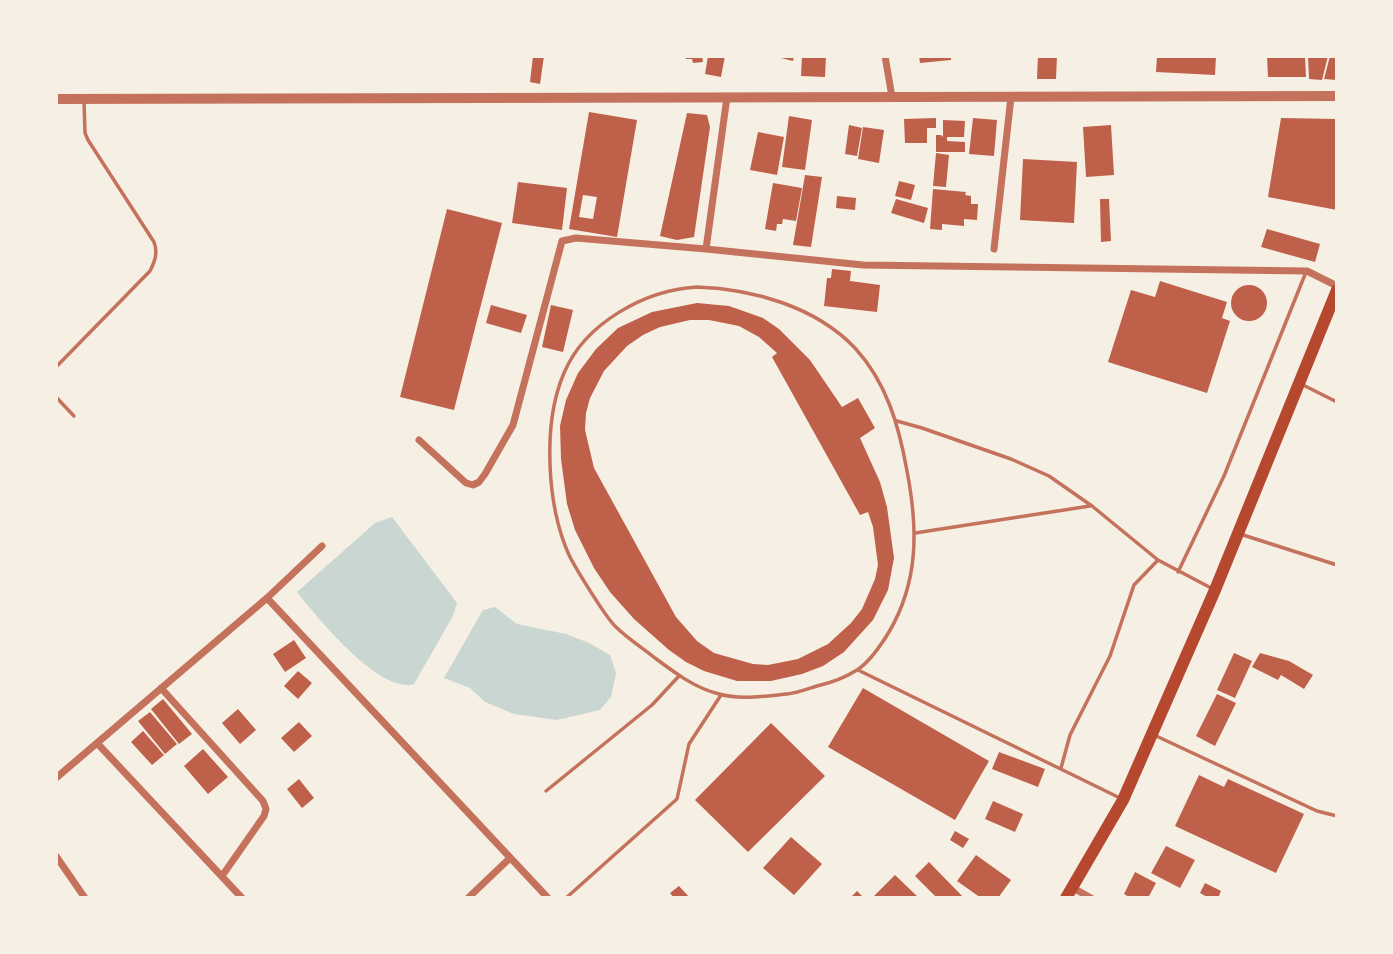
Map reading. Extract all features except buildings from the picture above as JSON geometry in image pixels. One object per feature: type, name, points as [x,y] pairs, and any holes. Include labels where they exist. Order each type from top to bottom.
[{"type":"main road","points":[[1069,893],[1123,800],[1215,590],[1337,288]]},
{"type":"street","points":[[885,56],[891,97]]},
{"type":"street","points":[[56,99],[1337,96]]},
{"type":"street","points":[[706,249],[727,97]]},
{"type":"street","points":[[995,249],[1011,97]]},
{"type":"street","points":[[419,440],[466,483],[472,485],[479,482],[513,425],[562,241],[576,238],[863,265],[1307,271],[1337,288]]},
{"type":"street","points":[[56,778],[267,598],[322,546]]},
{"type":"street","points":[[267,598],[548,898]]},
{"type":"street","points":[[161,688],[263,801],[266,809],[264,816],[222,876]]},
{"type":"street","points":[[97,743],[242,898]]},
{"type":"street","points":[[56,856],[85,898]]},
{"type":"street","points":[[468,898],[510,858]]},
{"type":"street","points":[[1069,893],[1091,898]]},
{"type":"lane","points":[[56,367],[150,271],[155,261],[155,242],[85,133],[83,99]]},
{"type":"lane","points":[[1178,572],[1223,476],[1307,271]]},
{"type":"lane","points":[[675,288],[725,288],[783,302],[809,315],[853,347],[887,395],[897,421],[914,504],[915,533],[908,590],[900,613],[881,646],[858,670],[825,684],[792,693],[721,695],[679,676],[614,626],[570,556],[559,523],[550,453],[553,417],[564,372],[587,336],[607,320],[629,307],[675,288]]},
{"type":"lane","points":[[1299,383],[1337,402]]},
{"type":"lane","points":[[56,397],[74,416]]},
{"type":"lane","points":[[897,421],[1011,459],[1049,476],[1092,506],[1157,560],[1215,590]]},
{"type":"lane","points":[[915,533],[1092,506]]},
{"type":"lane","points":[[1238,533],[1337,565]]},
{"type":"lane","points":[[1060,769],[1070,734],[1110,656],[1134,585],[1157,560]]},
{"type":"lane","points":[[858,670],[1123,800]]},
{"type":"lane","points":[[546,791],[652,705],[679,676]]},
{"type":"lane","points":[[566,898],[677,799],[689,744],[721,695]]},
{"type":"lane","points":[[1152,734],[1317,811],[1337,816]]},
{"type":"shaded area","points":[[392,517],[457,603],[453,616],[414,684],[400,684],[367,666],[334,635],[297,592],[375,523]]},
{"type":"shaded area","points":[[495,607],[517,624],[566,634],[610,655],[616,673],[611,697],[600,710],[557,720],[514,714],[485,702],[470,688],[444,678],[483,610]]}]
